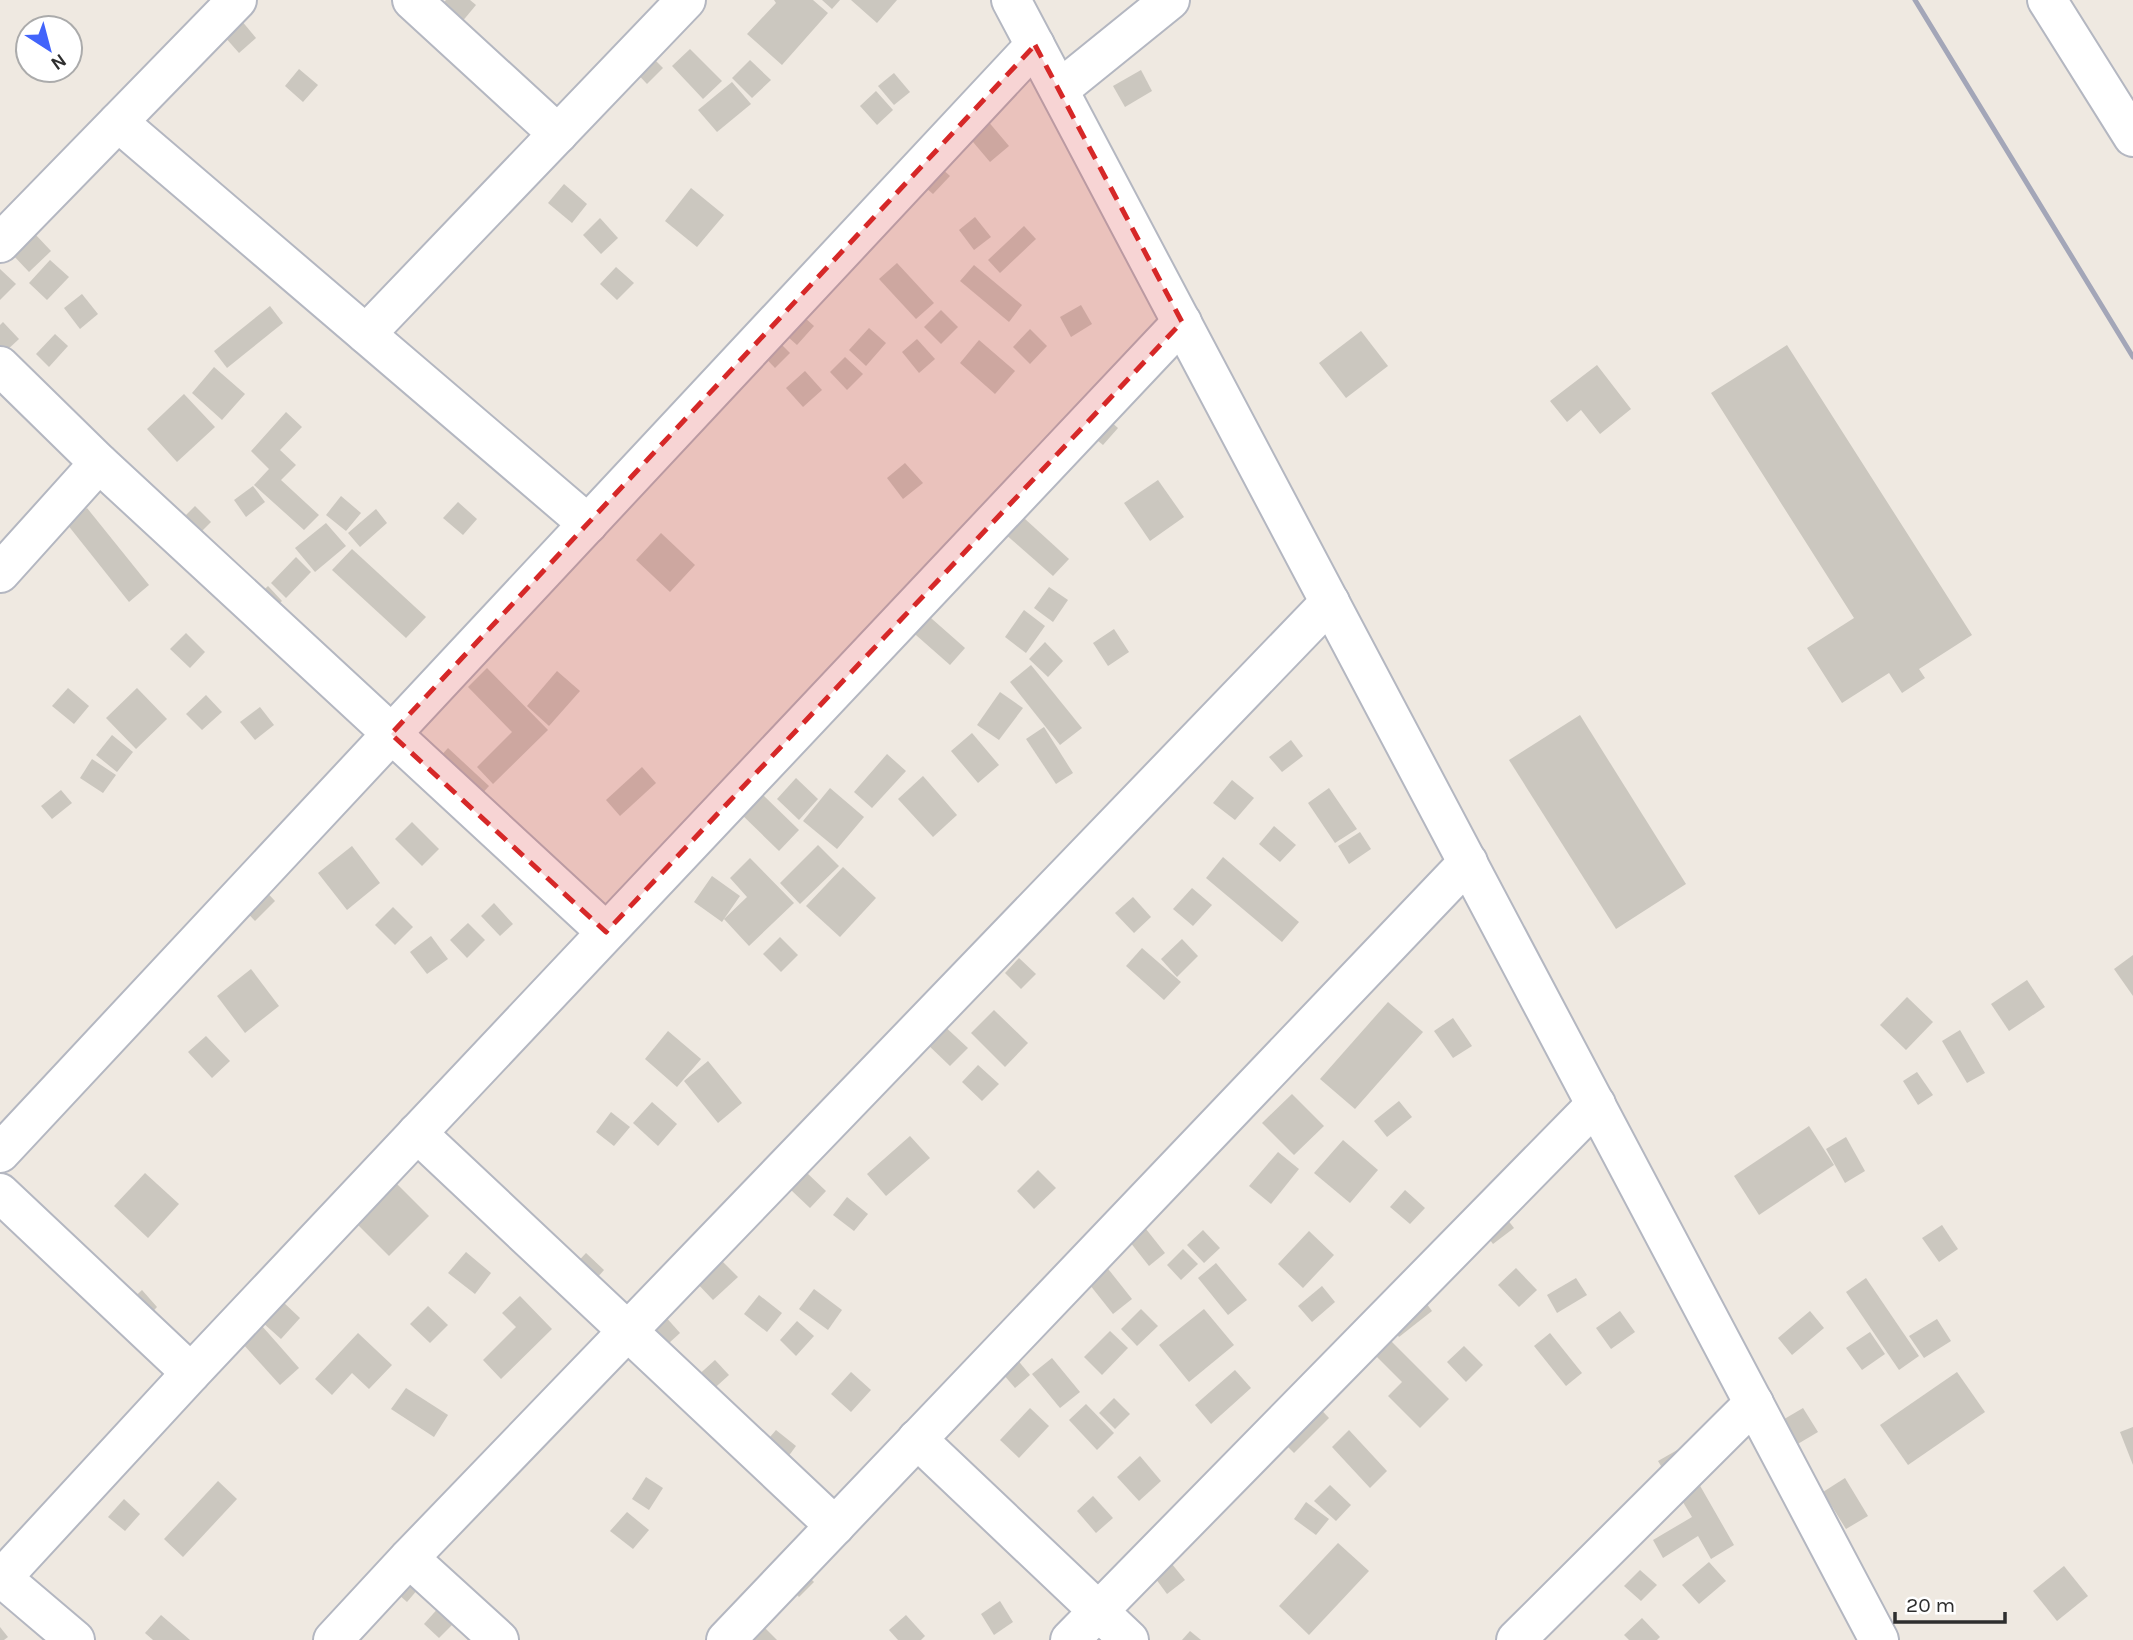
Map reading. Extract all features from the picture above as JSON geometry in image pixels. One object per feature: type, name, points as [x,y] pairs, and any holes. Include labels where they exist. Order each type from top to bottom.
[{"type":"street","points":[[0,243],[237,0]]},
{"type":"street","points":[[412,0],[558,134]]},
{"type":"street","points":[[366,334],[685,0]]},
{"type":"street","points":[[1011,0],[1878,1640]]},
{"type":"street","points":[[1060,89],[1170,0]]},
{"type":"street","points":[[2047,0],[2133,137]]},
{"type":"street","points":[[0,1153],[1035,45]]},
{"type":"street","points":[[118,122],[588,524]]},
{"type":"street","points":[[75,1640],[1,1579],[191,1373],[1182,322]]},
{"type":"street","points":[[0,366],[99,463],[607,932]]},
{"type":"street","points":[[0,573],[99,463]]},
{"type":"street","points":[[333,1640],[1330,602]]},
{"type":"street","points":[[726,1640],[1468,862]]},
{"type":"street","points":[[1070,1640],[1596,1104]]},
{"type":"street","points":[[417,1133],[835,1526]]},
{"type":"street","points":[[0,1193],[191,1373]]},
{"type":"street","points":[[1516,1640],[1754,1403]]},
{"type":"street","points":[[917,1440],[1129,1640]]},
{"type":"street","points":[[410,1558],[499,1640]]},
{"type":"highlighted area","points":[[1035,45],[1182,322],[606,932],[391,734]]},
{"type":"building","points":[[446,0],[470,0],[476,5],[461,23],[440,7]]},
{"type":"building","points":[[774,0],[813,0],[828,13],[782,65],[747,34],[776,3]]},
{"type":"building","points":[[822,0],[840,0],[832,9]]},
{"type":"building","points":[[851,0],[897,0],[877,23]]},
{"type":"building","points":[[241,20],[256,38],[239,53],[224,36]]},
{"type":"building","points":[[690,49],[722,81],[703,99],[672,66]]},
{"type":"building","points":[[648,53],[663,68],[647,84],[633,69]]},
{"type":"building","points":[[750,60],[771,80],[752,98],[732,78]]},
{"type":"building","points":[[299,69],[318,85],[303,102],[285,86]]},
{"type":"building","points":[[1141,70],[1152,91],[1125,107],[1113,86]]},
{"type":"building","points":[[894,73],[910,92],[894,105],[878,86]]},
{"type":"building","points":[[732,82],[751,104],[717,132],[698,110]]},
{"type":"building","points":[[876,91],[893,110],[877,125],[860,106]]},
{"type":"building","points":[[970,100],[1009,146],[990,162],[951,116]]},
{"type":"building","points":[[929,157],[950,176],[933,194],[912,176]]},
{"type":"building","points":[[564,184],[587,204],[572,223],[548,203]]},
{"type":"building","points":[[691,188],[724,215],[697,247],[665,221]]},
{"type":"building","points":[[975,217],[991,237],[974,250],[959,230]]},
{"type":"building","points":[[600,218],[618,238],[601,254],[583,235]]},
{"type":"building","points":[[1024,226],[1036,239],[1000,273],[988,260]]},
{"type":"building","points":[[34,233],[51,251],[29,272],[12,254]]},
{"type":"building","points":[[50,260],[69,277],[47,300],[29,283]]},
{"type":"building","points":[[897,263],[934,303],[916,319],[879,279]]},
{"type":"building","points":[[974,265],[1022,305],[1009,322],[960,281]]},
{"type":"building","points":[[616,267],[634,283],[617,300],[600,284]]},
{"type":"building","points":[[0,269],[16,284],[0,300]]},
{"type":"building","points":[[82,294],[98,314],[80,329],[64,308]]},
{"type":"building","points":[[1081,305],[1092,324],[1071,337],[1060,317]]},
{"type":"building","points":[[270,306],[283,323],[227,368],[214,351]]},
{"type":"building","points":[[795,309],[814,326],[797,345],[778,328]]},
{"type":"building","points":[[941,310],[958,327],[941,344],[924,327]]},
{"type":"building","points":[[3,322],[19,339],[5,352],[0,347],[0,325]]},
{"type":"building","points":[[869,328],[886,343],[866,366],[849,350]]},
{"type":"building","points":[[1030,329],[1047,346],[1030,364],[1013,347]]},
{"type":"building","points":[[1361,331],[1388,366],[1346,398],[1319,363]]},
{"type":"building","points":[[55,334],[68,346],[49,367],[36,354]]},
{"type":"building","points":[[771,334],[790,353],[775,368],[757,349]]},
{"type":"building","points":[[917,339],[935,359],[919,373],[902,352]]},
{"type":"building","points":[[979,340],[1015,371],[995,394],[960,363]]},
{"type":"building","points":[[1787,345],[1972,635],[1919,669],[1925,678],[1902,693],[1889,673],[1842,703],[1807,648],[1854,618],[1711,393]]},
{"type":"building","points":[[845,357],[863,374],[847,390],[830,372]]},
{"type":"building","points":[[1597,365],[1631,409],[1600,434],[1581,410],[1567,422],[1550,401]]},
{"type":"building","points":[[214,367],[245,394],[222,420],[192,393]]},
{"type":"building","points":[[805,371],[822,390],[803,407],[786,388]]},
{"type":"building","points":[[184,394],[215,427],[177,462],[147,429]]},
{"type":"building","points":[[1095,408],[1118,428],[1103,445],[1080,426]]},
{"type":"building","points":[[286,412],[302,427],[280,450],[296,465],[281,480],[319,515],[304,530],[254,485],[269,469],[251,451]]},
{"type":"building","points":[[905,463],[923,483],[903,499],[887,478]]},
{"type":"building","points":[[1158,480],[1184,517],[1150,541],[1124,503]]},
{"type":"building","points":[[253,486],[265,502],[246,517],[234,500]]},
{"type":"building","points":[[341,496],[361,513],[346,531],[326,515]]},
{"type":"building","points":[[458,502],[477,519],[463,535],[443,518]]},
{"type":"building","points":[[195,506],[211,522],[194,539],[178,523]]},
{"type":"building","points":[[87,508],[149,585],[129,602],[67,524]]},
{"type":"building","points":[[1013,508],[1069,559],[1053,576],[996,526]]},
{"type":"building","points":[[376,509],[387,523],[360,547],[348,533]]},
{"type":"building","points":[[326,523],[346,546],[315,572],[295,548]]},
{"type":"building","points":[[661,533],[695,565],[670,592],[636,560]]},
{"type":"building","points":[[352,549],[426,617],[406,638],[332,570]]},
{"type":"building","points":[[296,557],[311,572],[286,598],[271,583]]},
{"type":"building","points":[[268,586],[282,601],[264,617],[250,603]]},
{"type":"building","points":[[1049,587],[1068,600],[1053,622],[1034,608]]},
{"type":"building","points":[[1024,610],[1045,626],[1026,653],[1005,637]]},
{"type":"building","points":[[923,611],[965,648],[950,665],[908,628]]},
{"type":"building","points":[[1114,629],[1129,652],[1108,666],[1093,643]]},
{"type":"building","points":[[186,633],[205,652],[190,668],[170,649]]},
{"type":"building","points":[[1045,642],[1063,661],[1048,677],[1029,659]]},
{"type":"building","points":[[1031,665],[1082,728],[1060,745],[1010,682]]},
{"type":"building","points":[[487,668],[548,730],[493,784],[477,767],[512,732],[468,687]]},
{"type":"building","points":[[557,671],[580,691],[549,726],[527,706]]},
{"type":"building","points":[[68,688],[89,706],[74,724],[52,706]]},
{"type":"building","points":[[137,688],[167,719],[136,749],[106,718]]},
{"type":"building","points":[[1000,692],[1023,708],[999,740],[977,725]]},
{"type":"building","points":[[206,695],[222,712],[202,730],[186,714]]},
{"type":"building","points":[[260,707],[274,725],[255,740],[240,722]]},
{"type":"building","points":[[1580,715],[1686,884],[1616,929],[1509,760]]},
{"type":"building","points":[[1044,727],[1073,773],[1056,784],[1026,739]]},
{"type":"building","points":[[972,733],[999,765],[978,783],[951,751]]},
{"type":"building","points":[[112,735],[133,752],[117,772],[96,755]]},
{"type":"building","points":[[1291,740],[1303,756],[1282,772],[1269,757]]},
{"type":"building","points":[[448,748],[489,786],[471,806],[430,768]]},
{"type":"building","points":[[887,754],[906,771],[872,808],[854,792]]},
{"type":"building","points":[[92,759],[116,775],[103,793],[80,778]]},
{"type":"building","points":[[642,767],[656,783],[620,816],[606,800]]},
{"type":"building","points":[[923,776],[957,815],[933,837],[898,799]]},
{"type":"building","points":[[796,778],[818,799],[799,820],[777,799]]},
{"type":"building","points":[[1232,780],[1254,798],[1235,820],[1213,803]]},
{"type":"building","points":[[830,788],[864,817],[837,849],[803,821]]},
{"type":"building","points":[[1329,788],[1357,829],[1335,843],[1308,803]]},
{"type":"building","points":[[757,789],[799,830],[779,851],[737,810]]},
{"type":"building","points":[[61,790],[72,803],[52,819],[41,806]]},
{"type":"building","points":[[412,822],[439,849],[422,866],[395,839]]},
{"type":"building","points":[[1274,826],[1296,845],[1280,862],[1259,844]]},
{"type":"building","points":[[1360,832],[1371,849],[1349,864],[1338,846]]},
{"type":"building","points":[[818,845],[839,866],[800,904],[780,883]]},
{"type":"building","points":[[352,846],[380,883],[347,910],[318,873]]},
{"type":"building","points":[[1223,857],[1299,922],[1282,942],[1206,878]]},
{"type":"building","points":[[750,858],[794,903],[749,946],[724,919],[747,897],[730,878]]},
{"type":"building","points":[[843,867],[876,898],[840,937],[806,906]]},
{"type":"building","points":[[712,876],[740,896],[722,922],[694,902]]},
{"type":"building","points":[[260,885],[275,901],[255,921],[239,904]]},
{"type":"building","points":[[1192,888],[1212,905],[1193,926],[1173,909]]},
{"type":"building","points":[[1133,897],[1151,917],[1134,933],[1115,913]]},
{"type":"building","points":[[494,903],[513,924],[500,936],[481,916]]},
{"type":"building","points":[[393,907],[413,927],[395,945],[375,925]]},
{"type":"building","points":[[468,923],[485,940],[467,958],[450,940]]},
{"type":"building","points":[[431,936],[448,959],[427,974],[410,952]]},
{"type":"building","points":[[780,937],[798,955],[781,972],[763,954]]},
{"type":"building","points":[[1182,939],[1198,956],[1177,977],[1161,959]]},
{"type":"building","points":[[1142,948],[1181,982],[1164,1000],[1126,966]]},
{"type":"building","points":[[2133,955],[2133,996],[2114,969]]},
{"type":"building","points":[[1019,958],[1036,974],[1021,989],[1005,973]]},
{"type":"building","points":[[251,969],[279,1006],[245,1033],[217,996]]},
{"type":"building","points":[[2027,980],[2045,1007],[2009,1031],[1991,1004]]},
{"type":"building","points":[[1907,997],[1933,1022],[1906,1050],[1880,1025]]},
{"type":"building","points":[[1388,1002],[1423,1032],[1355,1109],[1320,1079]]},
{"type":"building","points":[[994,1010],[1028,1043],[1005,1067],[971,1033]]},
{"type":"building","points":[[1453,1018],[1472,1046],[1453,1058],[1434,1031]]},
{"type":"building","points":[[941,1023],[968,1048],[950,1066],[924,1041]]},
{"type":"building","points":[[1960,1030],[1985,1073],[1967,1083],[1942,1041]]},
{"type":"building","points":[[668,1031],[701,1059],[677,1087],[645,1059]]},
{"type":"building","points":[[206,1036],[230,1061],[212,1078],[188,1052]]},
{"type":"building","points":[[708,1061],[742,1103],[718,1123],[684,1081]]},
{"type":"building","points":[[978,1065],[999,1084],[982,1101],[962,1082]]},
{"type":"building","points":[[1917,1072],[1933,1095],[1918,1105],[1903,1081]]},
{"type":"building","points":[[1292,1094],[1324,1126],[1294,1155],[1262,1123]]},
{"type":"building","points":[[1399,1101],[1412,1117],[1387,1137],[1374,1121]]},
{"type":"building","points":[[652,1102],[677,1124],[658,1146],[633,1123]]},
{"type":"building","points":[[611,1112],[630,1127],[614,1146],[596,1132]]},
{"type":"building","points":[[1809,1126],[1834,1165],[1759,1215],[1734,1176]]},
{"type":"building","points":[[910,1136],[930,1158],[886,1196],[867,1174]]},
{"type":"building","points":[[1846,1137],[1865,1171],[1845,1183],[1826,1149]]},
{"type":"building","points":[[1343,1140],[1378,1170],[1350,1203],[1314,1173]]},
{"type":"building","points":[[1278,1152],[1299,1169],[1271,1204],[1249,1186]]},
{"type":"building","points":[[1038,1170],[1056,1188],[1034,1209],[1017,1191]]},
{"type":"building","points":[[145,1173],[179,1204],[148,1238],[114,1206]]},
{"type":"building","points":[[807,1173],[826,1191],[810,1208],[791,1190]]},
{"type":"building","points":[[394,1181],[429,1216],[389,1256],[354,1221]]},
{"type":"building","points":[[1405,1190],[1425,1208],[1410,1224],[1390,1207]]},
{"type":"building","points":[[847,1197],[868,1214],[854,1231],[833,1215]]},
{"type":"building","points":[[1500,1210],[1514,1228],[1493,1244],[1479,1225]]},
{"type":"building","points":[[1942,1225],[1958,1249],[1939,1262],[1922,1238]]},
{"type":"building","points":[[1146,1229],[1165,1253],[1149,1266],[1130,1242]]},
{"type":"building","points":[[1203,1230],[1220,1248],[1204,1263],[1187,1245]]},
{"type":"building","points":[[1309,1231],[1334,1255],[1303,1288],[1278,1264]]},
{"type":"building","points":[[1183,1249],[1198,1264],[1181,1280],[1167,1265]]},
{"type":"building","points":[[466,1252],[491,1273],[475,1294],[448,1273]]},
{"type":"building","points":[[586,1253],[604,1270],[589,1287],[570,1270]]},
{"type":"building","points":[[718,1257],[738,1277],[713,1300],[694,1280]]},
{"type":"building","points":[[1216,1263],[1247,1300],[1228,1315],[1198,1278]]},
{"type":"building","points":[[1105,1265],[1132,1299],[1113,1314],[1086,1280]]},
{"type":"building","points":[[1516,1268],[1537,1290],[1519,1307],[1498,1285]]},
{"type":"building","points":[[1576,1278],[1587,1295],[1557,1313],[1547,1295]]},
{"type":"building","points":[[1866,1278],[1919,1356],[1899,1370],[1846,1292]]},
{"type":"building","points":[[1322,1286],[1335,1302],[1312,1322],[1298,1306]]},
{"type":"building","points":[[1415,1288],[1432,1311],[1399,1337],[1381,1315]]},
{"type":"building","points":[[814,1289],[842,1310],[828,1330],[799,1309]]},
{"type":"building","points":[[142,1290],[157,1307],[142,1323],[125,1306]]},
{"type":"building","points":[[759,1295],[782,1313],[767,1332],[744,1314]]},
{"type":"building","points":[[520,1296],[552,1329],[501,1379],[483,1360],[516,1327],[502,1313]]},
{"type":"building","points":[[282,1301],[300,1318],[281,1339],[262,1322]]},
{"type":"building","points":[[428,1306],[448,1325],[430,1343],[410,1324]]},
{"type":"building","points":[[1141,1309],[1158,1326],[1137,1346],[1121,1329]]},
{"type":"building","points":[[1204,1309],[1234,1345],[1189,1382],[1159,1345]]},
{"type":"building","points":[[1620,1311],[1635,1332],[1611,1349],[1596,1328]]},
{"type":"building","points":[[1810,1311],[1824,1328],[1792,1355],[1778,1338]]},
{"type":"building","points":[[664,1315],[680,1333],[658,1353],[642,1336]]},
{"type":"building","points":[[1937,1319],[1951,1341],[1924,1358],[1909,1336]]},
{"type":"building","points":[[797,1321],[814,1336],[796,1356],[780,1340]]},
{"type":"building","points":[[1375,1325],[1449,1399],[1420,1428],[1388,1396],[1402,1382],[1360,1340]]},
{"type":"building","points":[[262,1326],[299,1368],[280,1385],[243,1344]]},
{"type":"building","points":[[1110,1331],[1128,1348],[1102,1375],[1084,1357]]},
{"type":"building","points":[[1870,1332],[1885,1354],[1862,1370],[1846,1348]]},
{"type":"building","points":[[358,1333],[392,1365],[369,1389],[352,1373],[332,1395],[315,1379]]},
{"type":"building","points":[[1550,1333],[1582,1373],[1566,1386],[1534,1346]]},
{"type":"building","points":[[1464,1346],[1483,1365],[1466,1382],[1447,1362]]},
{"type":"building","points":[[1012,1353],[1030,1375],[1015,1388],[997,1367]]},
{"type":"building","points":[[1052,1358],[1080,1392],[1060,1408],[1032,1374]]},
{"type":"building","points":[[715,1360],[729,1375],[708,1394],[694,1379]]},
{"type":"building","points":[[1235,1370],[1251,1388],[1211,1424],[1195,1405]]},
{"type":"building","points":[[851,1372],[871,1390],[851,1412],[831,1394]]},
{"type":"building","points":[[1957,1372],[1985,1412],[1908,1465],[1880,1425]]},
{"type":"building","points":[[406,1388],[448,1415],[434,1437],[391,1409]]},
{"type":"building","points":[[1114,1398],[1130,1414],[1115,1429],[1099,1413]]},
{"type":"building","points":[[1310,1398],[1329,1418],[1294,1453],[1274,1433]]},
{"type":"building","points":[[1086,1404],[1114,1433],[1097,1450],[1069,1420]]},
{"type":"building","points":[[1030,1408],[1049,1426],[1019,1458],[1000,1440]]},
{"type":"building","points":[[1803,1408],[1818,1432],[1796,1445],[1781,1421]]},
{"type":"building","points":[[2133,1427],[2133,1465],[2120,1432]]},
{"type":"building","points":[[776,1430],[796,1446],[785,1461],[764,1444]]},
{"type":"building","points":[[1349,1430],[1387,1471],[1370,1488],[1332,1447]]},
{"type":"building","points":[[1679,1449],[1734,1545],[1711,1559],[1698,1536],[1663,1558],[1653,1540],[1692,1517],[1658,1461]]},
{"type":"building","points":[[1140,1456],[1161,1481],[1139,1501],[1117,1477]]},
{"type":"building","points":[[646,1477],[663,1488],[649,1510],[632,1499]]},
{"type":"building","points":[[1845,1478],[1868,1516],[1846,1529],[1823,1492]]},
{"type":"building","points":[[218,1481],[237,1499],[183,1557],[164,1539]]},
{"type":"building","points":[[1330,1485],[1351,1505],[1336,1521],[1314,1501]]},
{"type":"building","points":[[1093,1496],[1113,1518],[1096,1533],[1077,1511]]},
{"type":"building","points":[[124,1499],[140,1514],[125,1531],[108,1517]]},
{"type":"building","points":[[1306,1502],[1329,1519],[1316,1535],[1294,1519]]},
{"type":"building","points":[[627,1512],[649,1530],[633,1549],[610,1531]]},
{"type":"building","points":[[1338,1543],[1369,1571],[1309,1635],[1279,1606]]},
{"type":"building","points":[[1167,1558],[1185,1580],[1167,1594],[1150,1571]]},
{"type":"building","points":[[1709,1562],[1726,1581],[1699,1604],[1682,1585]]},
{"type":"building","points":[[2064,1566],[2088,1596],[2057,1621],[2033,1591]]},
{"type":"building","points":[[799,1567],[814,1582],[799,1597],[784,1582]]},
{"type":"building","points":[[1640,1570],[1657,1585],[1641,1601],[1624,1586]]},
{"type":"building","points":[[424,1582],[407,1602],[389,1586]]},
{"type":"building","points":[[1000,1601],[1013,1622],[994,1635],[981,1614]]},
{"type":"building","points":[[441,1605],[457,1620],[439,1638],[424,1624]]},
{"type":"building","points":[[161,1615],[190,1640],[153,1640],[145,1633]]},
{"type":"building","points":[[906,1615],[925,1636],[921,1640],[898,1640],[889,1630]]},
{"type":"building","points":[[1642,1618],[1660,1637],[1657,1640],[1629,1640],[1624,1635]]},
{"type":"building","points":[[758,1621],[777,1640],[745,1640]]},
{"type":"building","points":[[0,1627],[8,1637],[4,1640],[0,1640]]},
{"type":"building","points":[[1190,1631],[1201,1640],[1182,1640]]},
{"type":"railway","points":[[1915,0],[2133,357]]}]
